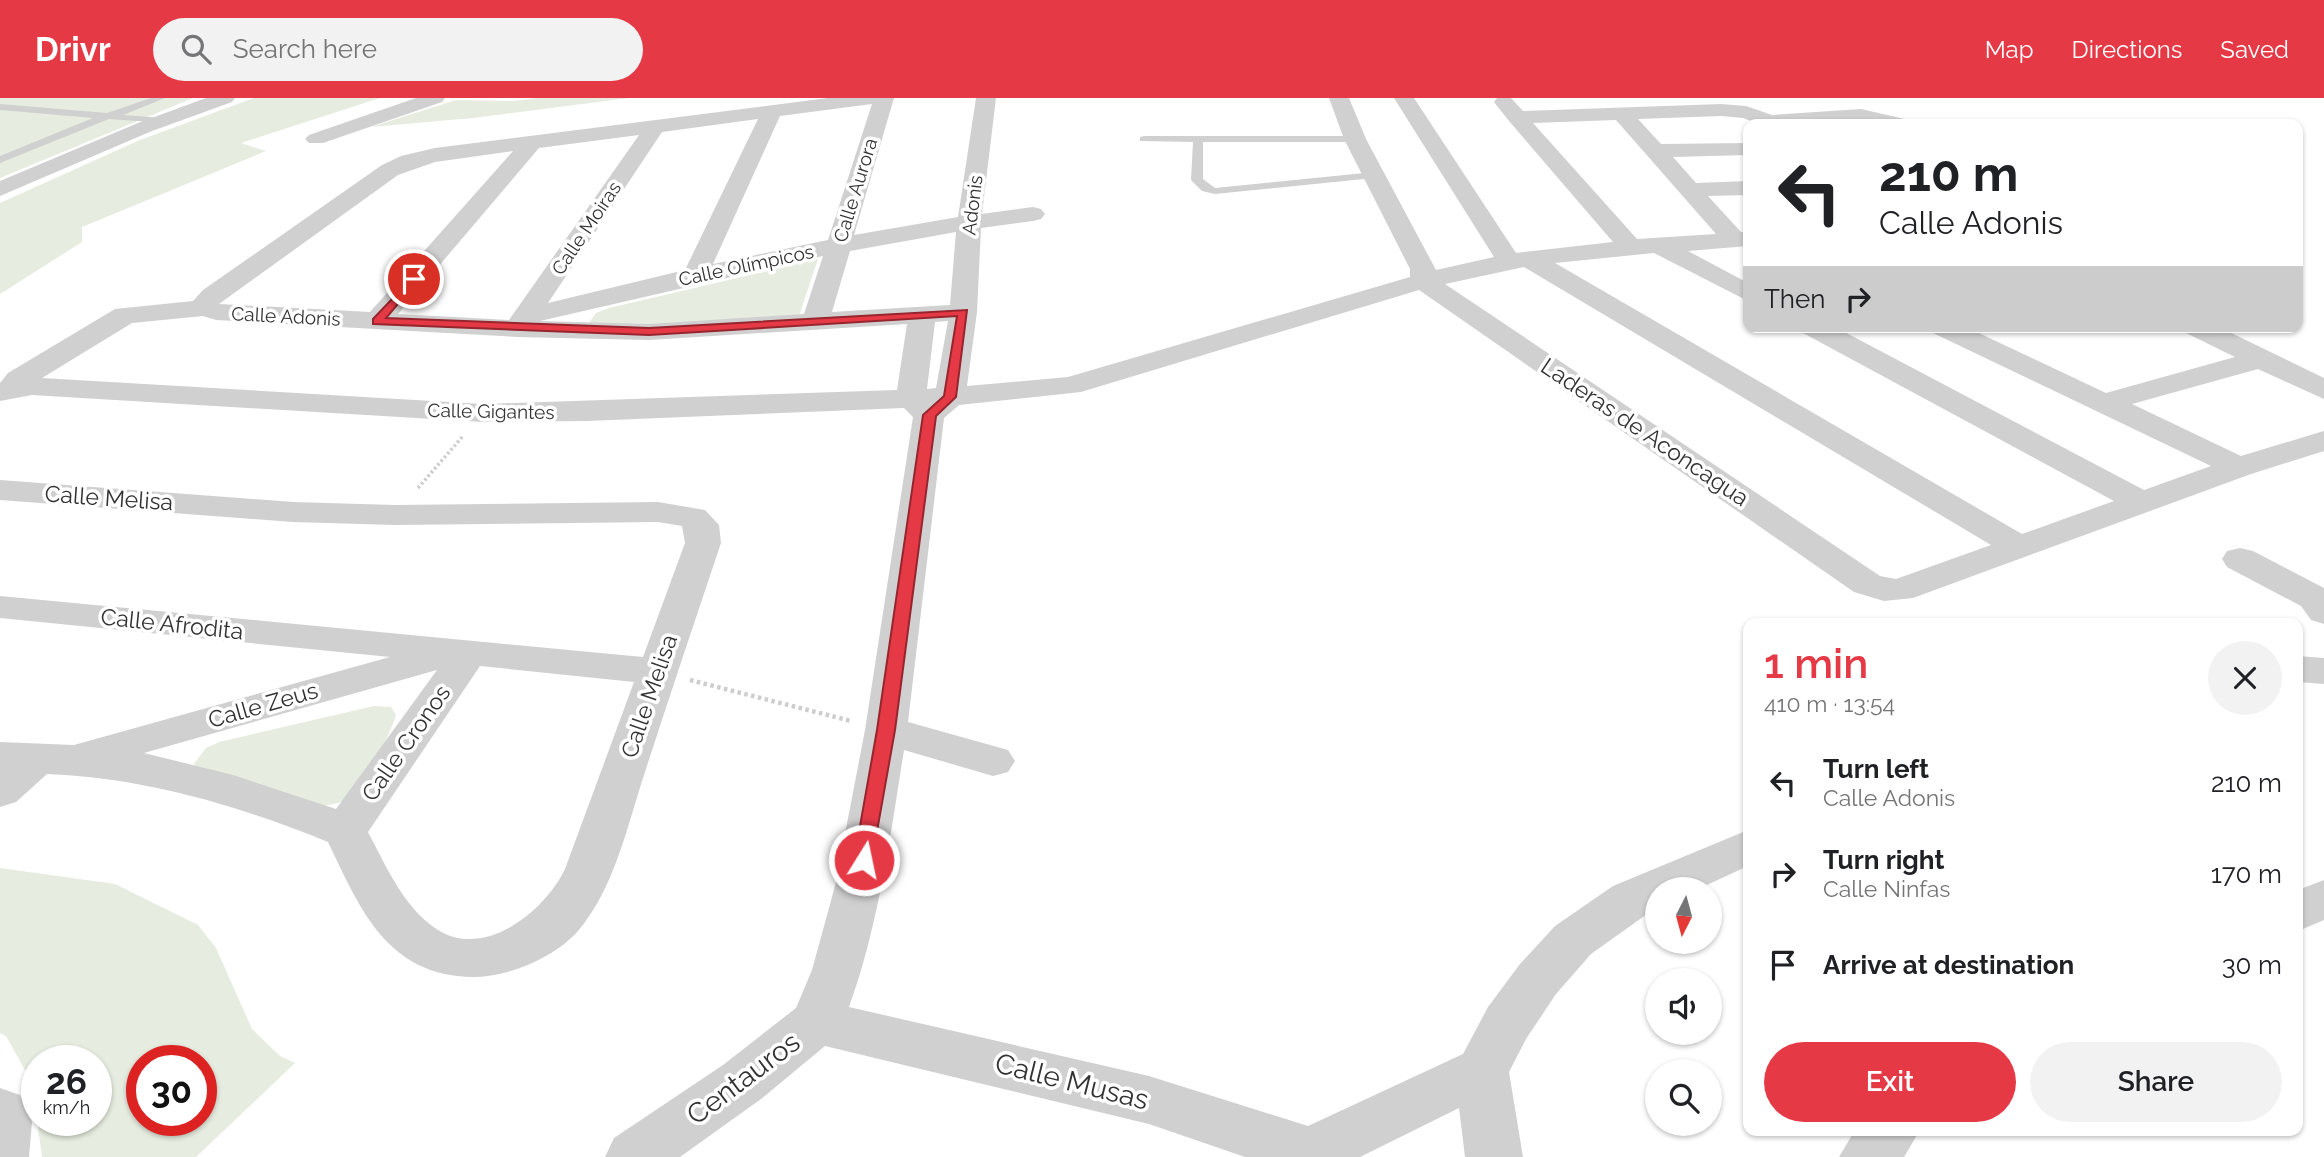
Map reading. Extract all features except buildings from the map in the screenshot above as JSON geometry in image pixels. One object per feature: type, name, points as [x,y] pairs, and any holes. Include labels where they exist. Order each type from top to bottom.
[{"type":"street","points":[[0,189],[153,124],[225,98]]},
{"type":"street","points":[[316,139],[435,98]]},
{"type":"street","name":"Calle Adonis","points":[[874,98],[435,155],[409,161],[390,170],[212,296],[205,303],[206,309],[377,321],[521,323],[649,332],[963,312]]},
{"type":"street","name":"Calle Aurora","points":[[815,323],[884,98]]},
{"type":"street","name":"Adonis","points":[[930,404],[963,312],[968,222],[986,98]]},
{"type":"street","points":[[1339,98],[1355,139],[1423,275]]},
{"type":"street","points":[[1404,98],[1513,258],[2018,546],[2239,467],[2324,440]]},
{"type":"street","points":[[1500,98],[1626,242],[1658,245],[1739,236]]},
{"type":"street","points":[[1516,117],[1721,110],[1746,112],[1764,119]]},
{"type":"street","points":[[695,276],[772,112]]},
{"type":"street","points":[[1621,113],[1688,190],[1739,236]]},
{"type":"street","points":[[1824,119],[1861,116],[1876,119]]},
{"type":"street","name":"Calle Moiras","points":[[521,323],[654,128]]},
{"type":"street","points":[[377,321],[532,143]]},
{"type":"street","points":[[1654,151],[1743,149]]},
{"type":"street","points":[[1688,190],[1743,188]]},
{"type":"street","name":"Calle Olímpicos","points":[[521,323],[695,276],[839,245],[968,222],[1033,214]]},
{"type":"street","points":[[1626,242],[1739,236]]},
{"type":"street","name":"Calle Gigantes","points":[[15,389],[483,413],[930,404],[1070,386],[1423,275],[1513,258],[1626,242]]},
{"type":"street","points":[[1658,245],[1743,290]]},
{"type":"street","name":"Laderas de Aconcagua","points":[[1423,275],[1867,584],[1884,590],[1900,590],[2018,546]]},
{"type":"street","points":[[15,389],[19,379],[125,315],[206,309]]},
{"type":"street","points":[[817,1022],[837,970],[859,886],[886,730],[930,404],[922,316]]},
{"type":"street","points":[[1824,333],[2141,502]]},
{"type":"street","points":[[1955,333],[2239,467]]},
{"type":"street","points":[[2208,333],[2324,390]]},
{"type":"street","points":[[2103,403],[2260,359]]},
{"type":"street","name":"Calle Melisa","points":[[0,491],[293,512],[395,515],[658,512],[693,517],[702,525],[703,543],[589,869],[572,902],[555,922],[526,944],[495,956],[456,957],[425,948],[402,928],[371,881],[345,831]]},
{"type":"street","points":[[2240,559],[2321,602]]},
{"type":"street","name":"Calle Afrodita","points":[[0,607],[460,654],[657,671]]},
{"type":"street","points":[[303,693],[344,641]]},
{"type":"street","name":"Calle Zeus","points":[[0,791],[37,758],[460,654]]},
{"type":"street","name":"Calle Cronos","points":[[345,831],[460,654]]},
{"type":"street","points":[[2303,669],[2324,671]]},
{"type":"street","points":[[886,730],[993,761]]},
{"type":"street","points":[[37,758],[120,764],[219,787],[284,806],[345,831]]},
{"type":"street","points":[[1493,1157],[1482,1071],[1507,1023],[1538,979],[1573,940],[1630,900],[1743,849]]},
{"type":"street","points":[[2303,909],[2324,898]]},
{"type":"street","name":"Calle Musas","points":[[817,1022],[1149,1100],[1318,1155]]},
{"type":"street","name":"Centauros","points":[[634,1157],[742,1082],[817,1022]]},
{"type":"street","points":[[1318,1155],[1482,1071]]},
{"type":"street","points":[[0,1113],[4,1122],[0,1157]]},
{"type":"street","points":[[1868,1157],[1887,1136]]},
{"type":"lane","points":[[0,160],[109,115],[160,98]]},
{"type":"lane","points":[[0,107],[109,115],[153,124]]},
{"type":"lane","points":[[0,115],[89,123],[153,124]]},
{"type":"lane","points":[[1144,139],[1355,139]]},
{"type":"lane","points":[[1199,139],[1197,180],[1206,189],[1215,191],[1374,175]]},
{"type":"path","points":[[395,515],[483,413]]},
{"type":"path","points":[[657,671],[886,730]]},
{"type":"shaded area","points":[[0,98],[193,98],[0,178]]},
{"type":"shaded area","points":[[254,98],[380,98],[241,143],[266,151],[82,227],[82,242],[0,294],[0,203],[140,140]]},
{"type":"shaded area","points":[[537,98],[629,98],[473,118],[371,127],[456,100],[514,101]]},
{"type":"shaded area","points":[[818,259],[797,322],[659,328],[589,323],[596,313],[609,308]]},
{"type":"shaded area","points":[[374,706],[391,707],[396,715],[393,725],[367,774],[351,795],[338,803],[321,806],[193,765],[206,748],[219,742]]},
{"type":"shaded area","points":[[0,868],[115,884],[198,925],[216,948],[252,1029],[280,1056],[295,1063],[196,1157],[42,1157],[39,1136],[112,1136],[112,1045],[21,1045],[21,1063],[6,1036],[0,1033]]},
{"type":"route","points":[[414,279],[377,321],[517,329],[649,332],[963,312],[950,397],[929,415],[886,730],[864,860]]}]
